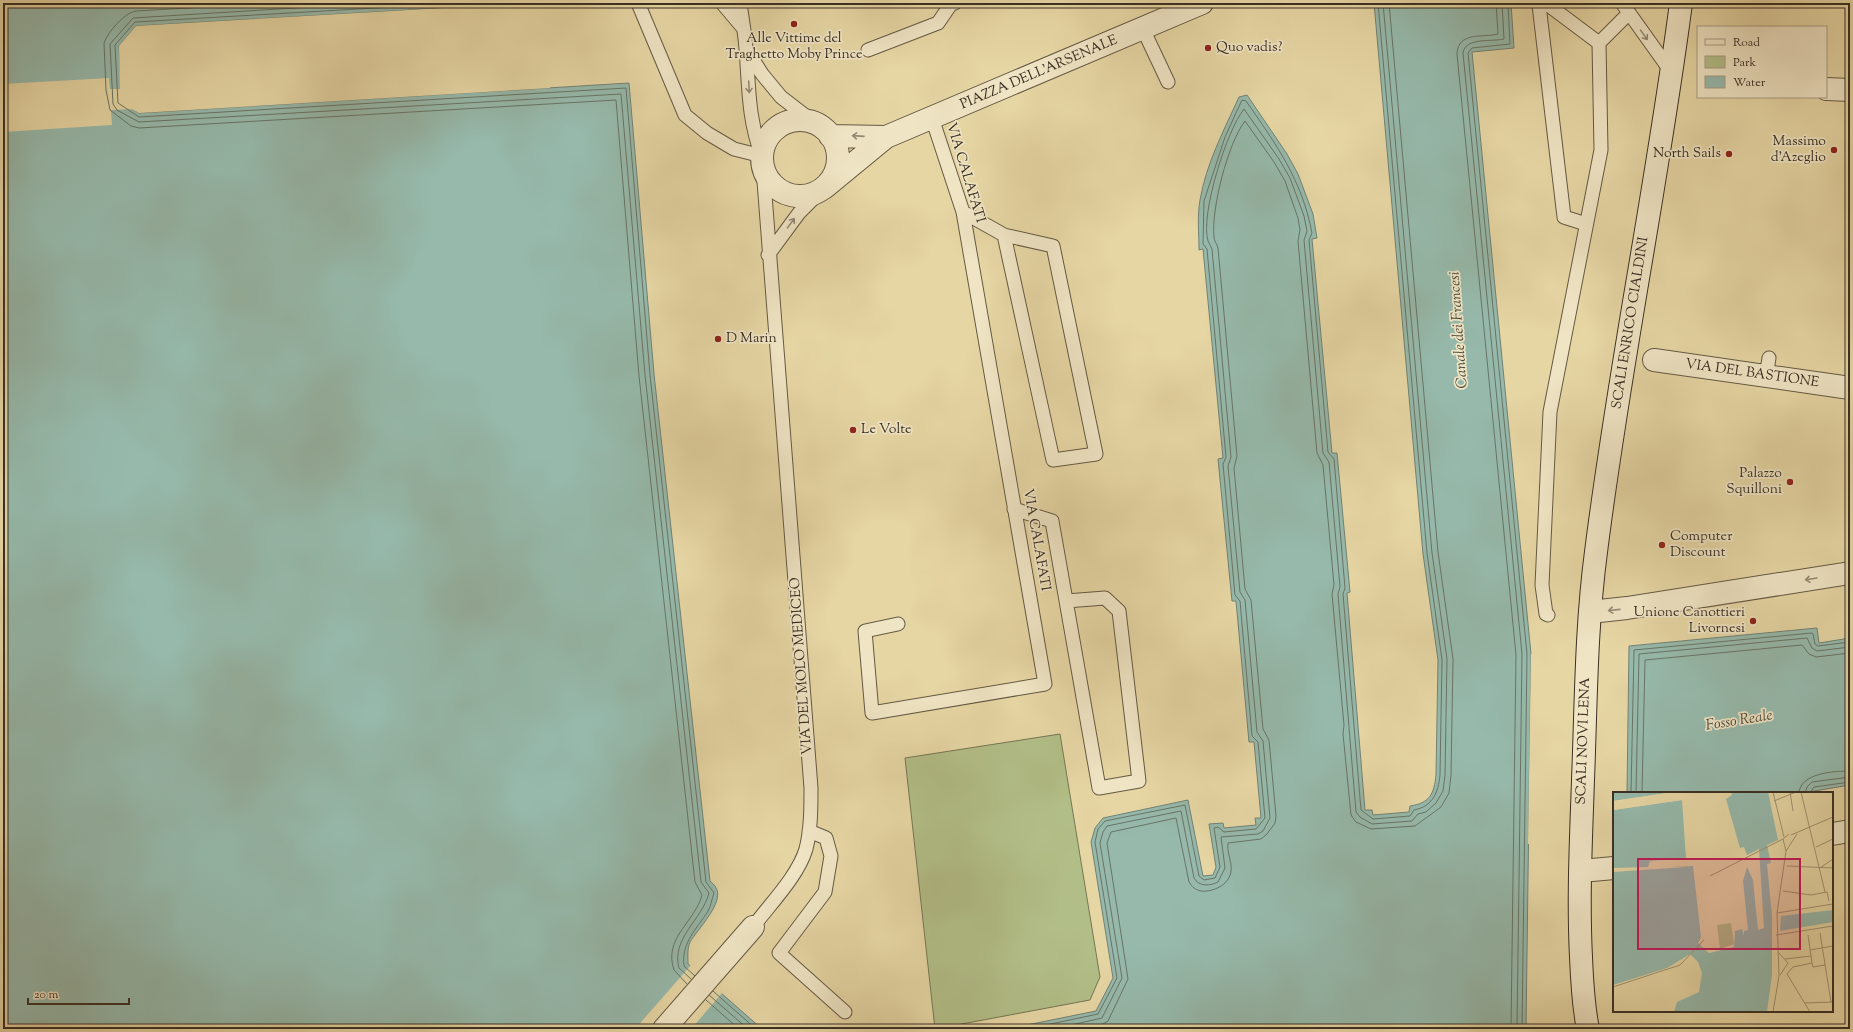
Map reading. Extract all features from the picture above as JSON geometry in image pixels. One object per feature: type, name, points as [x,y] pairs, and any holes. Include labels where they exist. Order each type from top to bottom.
[{"type":"street","name":"SCALI ENRICO CIALDINI","points":[[1588,644],[1595,554],[1624,355],[1672,74],[1682,3]]},
{"type":"street","name":"PIAZZA DELL'ARSENALE","points":[[824,188],[886,137],[1143,29],[1195,5]]},
{"type":"street","points":[[1827,89],[1850,90]]},
{"type":"street","points":[[792,121],[804,121],[823,130],[836,146],[838,158],[832,179],[824,188],[813,194],[801,196],[788,194],[777,189],[768,180],[763,163],[764,145],[771,133],[780,126],[792,121]]},
{"type":"street","name":"PIAZZA DELL'ARSENALE","points":[[823,130],[886,137]]},
{"type":"street","name":"VIA DEL BASTIONE","points":[[1654,360],[1768,367],[1850,388]]},
{"type":"street","points":[[1590,612],[1627,608],[1850,573]]},
{"type":"street","name":"SCALI NOVI LENA","points":[[1588,644],[1581,839],[1580,930],[1583,994],[1588,1029]]},
{"type":"street","points":[[1833,834],[1850,831]]},
{"type":"street","points":[[1581,871],[1613,868]]},
{"type":"street","name":"VIA DEL MOLO MEDICEO","points":[[664,1029],[753,927]]},
{"type":"lane","points":[[638,3],[685,115],[707,133],[734,149],[763,163]]},
{"type":"lane","points":[[722,3],[744,29]]},
{"type":"lane","name":"VIA DEL MOLO MEDICEO","points":[[740,3],[746,48],[750,115],[763,163],[768,255],[788,479],[811,788],[809,832],[806,850],[795,871],[753,927]]},
{"type":"lane","points":[[868,50],[938,23],[951,4],[955,3]]},
{"type":"lane","points":[[1586,224],[1564,217],[1539,5],[1547,4],[1599,43]]},
{"type":"lane","points":[[1548,615],[1546,614],[1542,585],[1550,412],[1601,150],[1599,43],[1625,8],[1672,74]]},
{"type":"lane","points":[[1143,29],[1168,82]]},
{"type":"lane","name":"VIA DEL MOLO MEDICEO","points":[[746,48],[762,74],[781,97],[823,130]]},
{"type":"lane","name":"VIA CALAFATI","points":[[898,624],[865,631],[872,713],[1045,684],[963,212],[932,118]]},
{"type":"lane","points":[[768,255],[799,213],[824,188]]},
{"type":"lane","points":[[963,212],[1004,235],[1053,246],[1096,454],[1053,460],[1004,235]]},
{"type":"lane","points":[[1014,509],[1052,521],[1066,601],[1099,788],[1139,781],[1119,611],[1106,598],[1066,601]]},
{"type":"lane","points":[[809,832],[826,838],[831,856],[825,892],[779,953],[845,1012]]},
{"type":"green space","points":[[1060,734],[1100,977],[1090,1000],[935,1029],[905,758]]},
{"type":"water","points":[[3,3],[528,3],[136,26],[119,46],[122,102],[139,113],[629,83],[654,374],[710,881],[716,887],[718,894],[714,908],[690,942],[688,950],[688,964],[762,1029],[3,1029]]},
{"type":"water","name":"Canale dei Francesi","points":[[1374,3],[1511,3],[1514,48],[1472,52],[1531,654],[1526,1029],[1007,1029],[1096,1011],[1113,978],[1091,842],[1095,828],[1103,818],[1188,800],[1203,876],[1213,875],[1216,867],[1209,824],[1223,823],[1224,828],[1256,825],[1255,818],[1261,818],[1254,742],[1249,742],[1236,601],[1232,601],[1218,459],[1223,458],[1203,249],[1199,250],[1198,225],[1200,200],[1211,160],[1239,97],[1247,95],[1287,154],[1298,174],[1313,214],[1317,238],[1312,239],[1332,453],[1337,453],[1350,592],[1347,593],[1365,810],[1372,810],[1373,815],[1409,812],[1410,806],[1422,803],[1430,796],[1434,787],[1436,775],[1438,660],[1423,554]]},
{"type":"water","name":"Fosso Reale","points":[[1817,628],[1819,643],[1850,638],[1850,785],[1809,792],[1627,792],[1629,646]]},
{"type":"pier","points":[[530,3],[529,5],[137,28],[121,46],[124,101],[139,111],[550,86],[550,88],[139,113],[132,109],[111,110],[112,125],[3,132],[3,84],[109,78],[110,89],[120,89],[119,46],[136,26]]},
{"type":"pier","points":[[1533,653],[1530,844],[1528,844],[1531,654]]},
{"type":"pier","points":[[691,965],[723,992],[691,1029],[635,1029]]},
{"type":"place","name":"Alle Vittime del Traghetto Moby Prince","points":[[794,24]]},
{"type":"place","name":"Quo vadis?","points":[[1208,48]]},
{"type":"place","name":"Massimo d’Azeglio","points":[[1834,150]]},
{"type":"place","name":"North Sails","points":[[1729,154]]},
{"type":"place","name":"D Marin","points":[[718,339]]},
{"type":"place","name":"Le Volte","points":[[853,430]]},
{"type":"place","name":"Palazzo Squilloni","points":[[1790,482]]},
{"type":"place","name":"Computer Discount","points":[[1662,545]]},
{"type":"place","name":"Unione Canottieri Livornesi","points":[[1753,621]]}]
